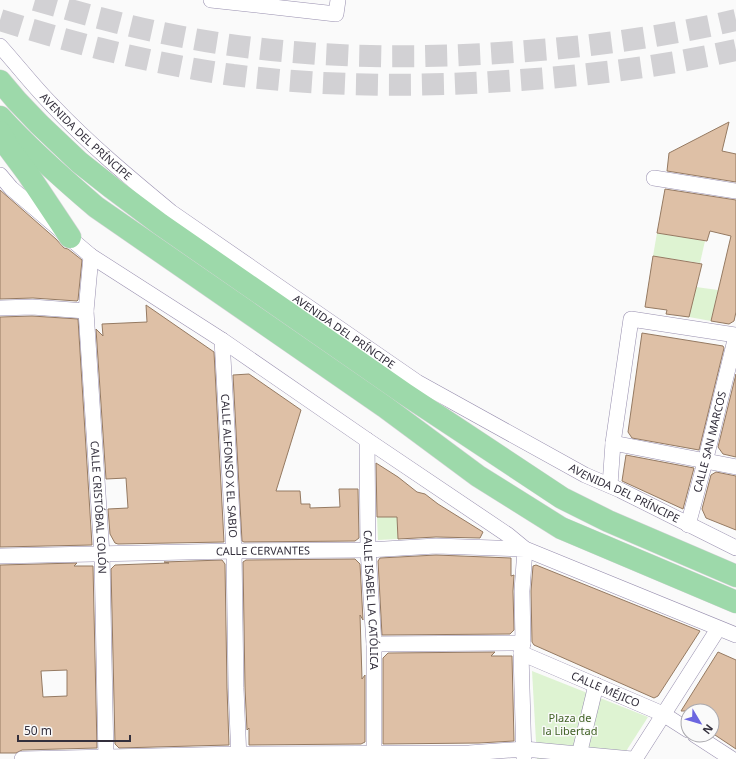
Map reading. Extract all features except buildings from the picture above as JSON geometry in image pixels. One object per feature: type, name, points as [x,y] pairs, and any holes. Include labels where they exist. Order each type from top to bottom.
[{"type":"main road","name":"AVENIDA DEL PRÍNCIPE","points":[[0,81],[16,101],[39,124],[79,162],[112,188],[160,224],[412,399],[562,498],[608,521],[736,576]]},
{"type":"main road","points":[[0,117],[48,166],[96,207],[378,403],[478,476],[561,528],[736,602]]},
{"type":"main road","points":[[0,132],[8,147],[70,237]]},
{"type":"street","points":[[211,0],[337,7]]},
{"type":"street","name":"AVENIDA DEL PRÍNCIPE","points":[[0,46],[53,106],[146,192],[172,212],[417,382],[585,475],[610,485],[736,548]]},
{"type":"street","points":[[0,175],[11,188],[91,256],[222,340],[508,535],[525,549],[718,629],[736,635]]},
{"type":"street","points":[[654,178],[736,191]]},
{"type":"street","name":"CALLE CRISTÓBAL COLÓN","points":[[91,256],[86,311],[102,555],[106,758]]},
{"type":"street","points":[[0,308],[32,307],[86,311]]},
{"type":"street","points":[[610,485],[614,443],[632,319],[736,335]]},
{"type":"street","name":"CALLE SAN MARCOS","points":[[688,525],[736,335]]},
{"type":"street","name":"CALLE ALFONSO X EL SABIO","points":[[222,340],[234,551],[239,757]]},
{"type":"street","name":"CALLE ISABEL LA CATÓLICA","points":[[367,440],[368,550],[374,644],[374,756]]},
{"type":"street","points":[[614,443],[736,467]]},
{"type":"street","name":"CALLE CERVANTES","points":[[0,556],[368,550],[436,546],[525,549]]},
{"type":"street","points":[[524,754],[522,591],[525,549]]},
{"type":"street","points":[[635,759],[718,629]]},
{"type":"street","points":[[374,644],[522,648]]},
{"type":"street","name":"CALLE MÉJICO","points":[[522,648],[596,685],[663,714],[680,725]]},
{"type":"street","points":[[578,757],[596,685]]},
{"type":"street","points":[[708,743],[732,759]]},
{"type":"street","points":[[22,759],[374,756],[469,753],[632,759]]},
{"type":"green space","points":[[657,233],[705,241],[700,263],[653,256]]},
{"type":"green space","points":[[696,287],[718,290],[711,321],[689,317]]},
{"type":"green space","points":[[394,474],[396,476],[398,539],[378,540],[377,517],[395,517]]},
{"type":"green space","name":"Plaza de la Libertad","points":[[532,671],[648,717],[621,759],[537,759]]},
{"type":"tunnel","points":[[35,0],[127,25],[183,37],[265,49],[348,55],[473,55],[542,50],[653,36],[736,20]]},
{"type":"tunnel","points":[[0,20],[86,45],[174,65],[233,75],[341,84],[449,84],[548,78],[602,73],[656,65],[736,50]]}]
